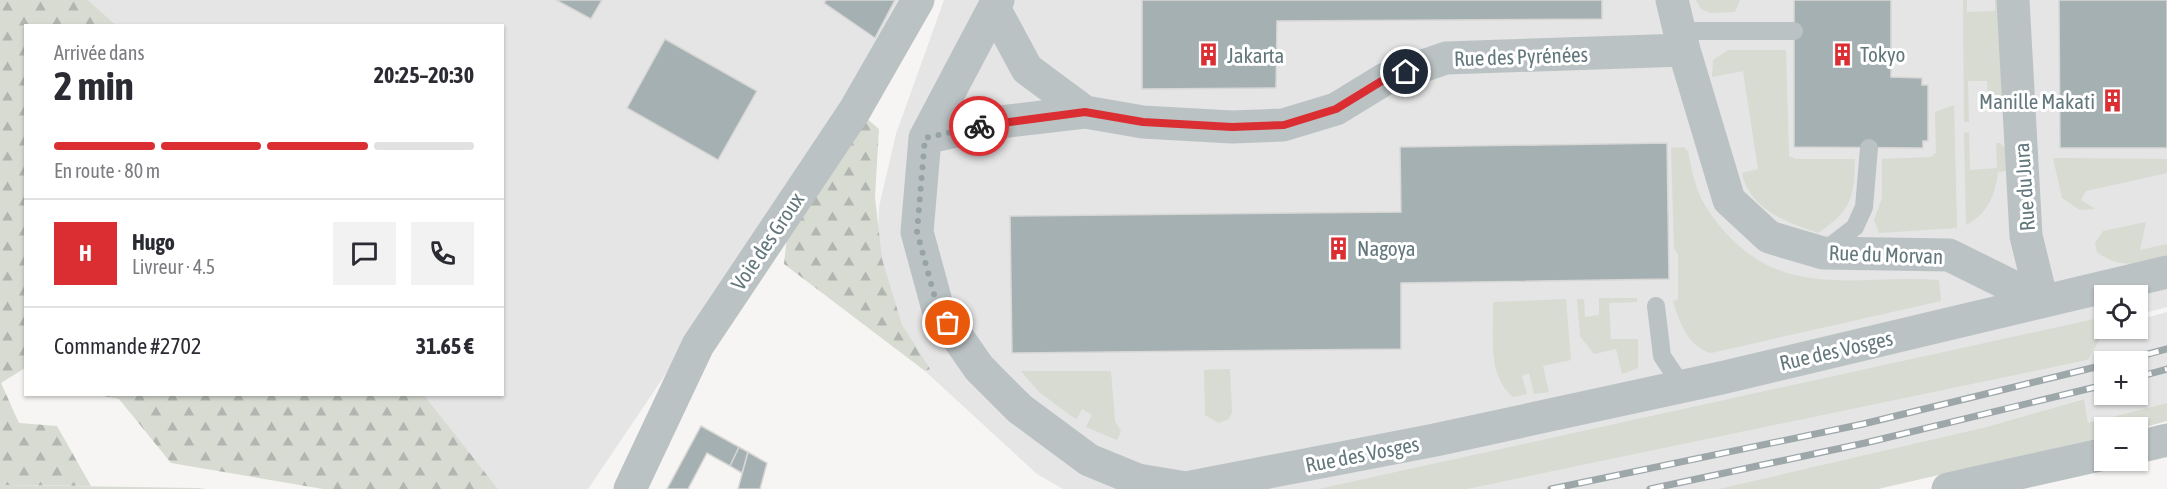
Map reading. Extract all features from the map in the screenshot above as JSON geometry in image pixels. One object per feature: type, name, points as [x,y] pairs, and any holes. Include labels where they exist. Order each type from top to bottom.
[{"type":"street","name":"Voie des Groux","points":[[630,489],[698,345],[855,110],[918,0]]},
{"type":"street","name":"Rue du Jura","points":[[2013,0],[2026,236],[2042,301]]},
{"type":"street","name":"Rue des Vosges","points":[[996,4],[925,138],[917,232],[938,309],[979,368],[1020,409],[1089,460],[1138,480],[1186,488],[1435,440],[1682,386],[2167,272]]},
{"type":"street","name":"Rue des Pyrénées","points":[[996,4],[1027,69],[1085,112]]},
{"type":"street","name":"Rue du Morvan","points":[[1678,27],[1729,200],[1769,237],[1823,253],[1949,255],[2042,301]]},
{"type":"street","name":"Rue des Pyrénées","points":[[925,138],[992,123],[1085,112],[1143,122],[1232,127],[1284,125],[1336,109],[1385,79],[1446,58],[1678,27]]},
{"type":"street","points":[[2148,445],[2167,440]]},
{"type":"street","points":[[1948,489],[2094,456]]},
{"type":"lane","points":[[1678,27],[1794,31]]},
{"type":"lane","points":[[1823,253],[1855,227],[1864,207],[1869,148]]},
{"type":"lane","points":[[1656,306],[1662,356],[1682,386]]},
{"type":"shaded area","points":[[88,0],[905,0],[794,184],[588,489],[498,489],[425,396],[504,396],[504,24],[115,24]]},
{"type":"shaded area","points":[[944,0],[2167,0],[2167,307],[2148,312],[2148,285],[2094,285],[2094,326],[2030,342],[1318,489],[1063,489],[1037,474],[925,371],[894,330],[876,278],[879,207],[896,134]]},
{"type":"shaded area","points":[[2167,312],[2167,403],[2112,417],[2094,417],[2094,421],[2088,423],[2083,399],[1986,427],[1718,489],[1468,489],[2088,360],[2100,339],[2148,339],[2148,317]]},
{"type":"green space","points":[[0,0],[88,0],[115,24],[24,24],[24,369],[1,383],[19,423],[57,426],[91,486],[0,485]]},
{"type":"green space","points":[[1696,0],[1740,0],[1735,12],[1710,13],[1701,9]]},
{"type":"green space","points":[[1963,0],[1967,0],[1967,12],[1995,11],[1995,0],[2006,0],[2005,97],[1989,112],[1987,81],[1968,81],[1969,122],[1964,122]]},
{"type":"green space","points":[[1728,50],[1786,50],[1789,156],[1796,159],[1855,159],[1854,184],[1849,202],[1838,217],[1818,233],[1771,213],[1761,205],[1746,186],[1742,173],[1758,169],[1743,71],[1712,77],[1713,60]]},
{"type":"green space","points":[[1954,105],[1957,228],[1879,233],[1874,220],[1882,198],[1882,159],[1931,157],[1936,153],[1935,112]]},
{"type":"green space","points":[[858,111],[879,129],[875,197],[882,259],[902,325],[930,369],[925,371],[784,264],[790,210]]},
{"type":"green space","points":[[1969,132],[1970,170],[1997,168],[1996,143],[2000,143],[2005,148],[2006,171],[1998,172],[1989,203],[1974,221],[1966,225],[1964,133]]},
{"type":"green space","points":[[1684,147],[1688,151],[1696,186],[1704,204],[1725,232],[1748,254],[1773,268],[1798,276],[1825,280],[1939,280],[1941,301],[1711,353],[1703,350],[1690,339],[1678,317],[1673,301],[1678,300],[1678,254],[1674,248],[1671,148]]},
{"type":"green space","points":[[2053,158],[2167,159],[2167,173],[2086,191],[2081,200],[2095,209],[2080,210],[2062,198]]},
{"type":"green space","points":[[2146,222],[2140,250],[2167,244],[2167,258],[2130,264],[2113,261],[2097,252],[2095,243],[2103,231]]},
{"type":"green space","points":[[1599,298],[1637,298],[1637,302],[1609,303],[1611,339],[1638,339],[1638,368],[1622,374],[1616,349],[1594,354],[1580,336],[1577,299],[1584,299],[1585,317],[1599,315]]},
{"type":"green space","points":[[1566,299],[1571,360],[1543,366],[1549,392],[1534,394],[1529,373],[1522,376],[1527,394],[1513,397],[1504,388],[1495,365],[1493,302]]},
{"type":"green space","points":[[2094,319],[2094,339],[2100,339],[2088,360],[1468,489],[1318,489]]},
{"type":"green space","points":[[1230,369],[1232,412],[1229,419],[1219,423],[1205,415],[1204,370]]},
{"type":"green space","points":[[1021,371],[1111,371],[1115,421],[1121,431],[1117,440],[1086,427],[1092,415],[1082,409],[1077,419],[1071,416],[1038,391]]},
{"type":"green space","points":[[104,396],[425,396],[498,489],[323,489],[171,463],[119,399]]},
{"type":"green space","points":[[2084,399],[2088,423],[2094,421],[2094,439],[1878,489],[1718,489],[1986,427]]},
{"type":"green space","points":[[2167,403],[2167,421],[2148,426],[2148,417],[2112,417]]},
{"type":"green space","points":[[0,485],[198,488],[206,489],[0,489]]},
{"type":"building","points":[[556,0],[602,0],[591,19]]},
{"type":"building","points":[[826,0],[895,0],[875,38],[824,3]]},
{"type":"building","name":"Jakarta","points":[[1142,0],[1602,0],[1602,19],[1277,21],[1276,88],[1142,89]]},
{"type":"building","name":"Tokyo","points":[[1794,0],[1891,0],[1891,77],[1922,78],[1922,85],[1928,85],[1928,141],[1923,141],[1923,148],[1794,147]]},
{"type":"building","name":"Manille Makati","points":[[2059,0],[2167,0],[2167,148],[2060,148]]},
{"type":"building","points":[[665,39],[757,91],[718,160],[627,108]]},
{"type":"building","name":"Nagoya","points":[[1667,143],[1669,279],[1401,283],[1401,349],[1012,353],[1010,216],[1401,212],[1400,147]]},
{"type":"building","points":[[701,426],[739,447],[730,466],[707,453],[688,489],[667,489]]},
{"type":"building","points":[[739,447],[748,452],[742,473],[730,466]]},
{"type":"building","points":[[748,452],[767,463],[760,489],[738,489]]},
{"type":"railway","points":[[2148,354],[2167,349]]},
{"type":"railway","points":[[1551,489],[1863,424],[2094,367]]},
{"type":"railway","points":[[2148,374],[2167,369]]},
{"type":"railway","points":[[1650,489],[1865,443],[2094,387]]},
{"type":"way so far","points":[[948,323],[938,309],[917,232],[925,138],[979,126]]},
{"type":"place","name":"Tokyo","points":[[1842,54]]},
{"type":"place","name":"Jakarta","points":[[1209,55]]},
{"type":"place","name":"Manille Makati","points":[[2113,101]]},
{"type":"place","name":"Nagoya","points":[[1339,248]]},
{"type":"route","points":[[979,126],[1085,112],[1143,122],[1232,127],[1284,125],[1336,109],[1385,79],[1406,72]]}]
